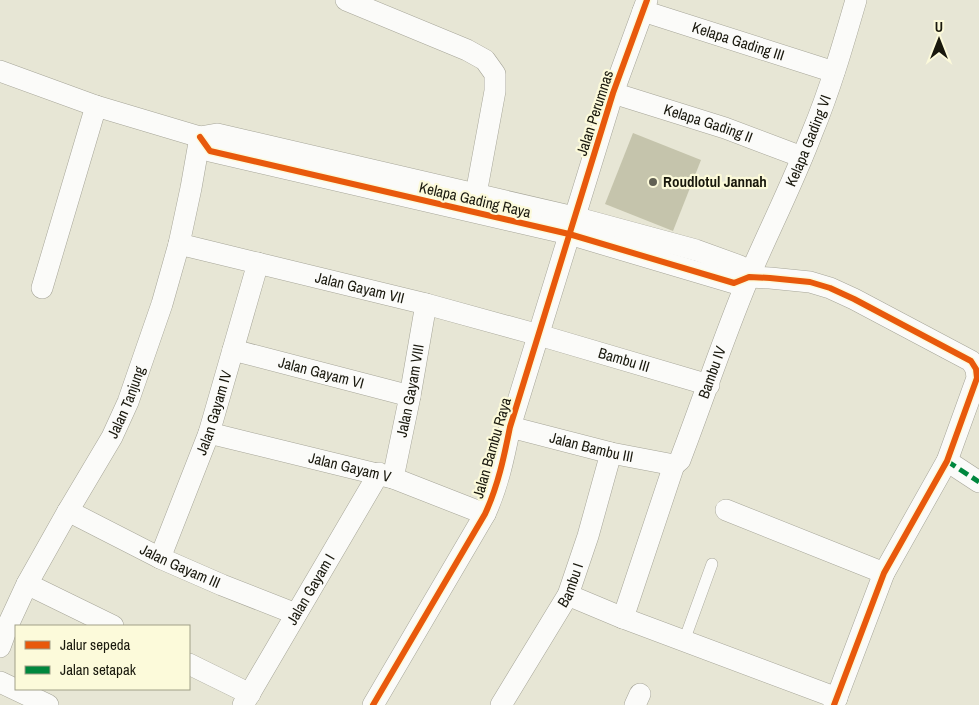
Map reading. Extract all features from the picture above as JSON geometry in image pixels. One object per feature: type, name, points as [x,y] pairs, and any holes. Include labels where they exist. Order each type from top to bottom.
[{"type":"street","points":[[346,0],[467,50],[485,60],[496,74],[496,91],[476,194]]},
{"type":"street","name":"Kelapa Gading VI","points":[[749,277],[812,134],[834,72],[856,0]]},
{"type":"street","name":"Kelapa Gading III","points":[[645,6],[834,72]]},
{"type":"street","name":"Jalan Perumnas","points":[[572,226],[613,93],[645,6]]},
{"type":"street","points":[[0,70],[96,106],[200,137]]},
{"type":"street","name":"Kelapa Gading II","points":[[613,93],[725,128],[802,157]]},
{"type":"street","points":[[42,288],[96,106]]},
{"type":"street","name":"Kelapa Gading Raya","points":[[572,226],[217,153],[210,151],[200,137],[217,134],[476,194],[572,226],[734,283],[749,277],[810,282],[830,288],[854,299],[971,362],[976,369],[977,378],[947,461],[884,573],[836,701]]},
{"type":"street","name":"Jalan Tanjung","points":[[0,647],[27,584],[112,437],[128,402],[162,304],[179,244],[192,188],[200,137]]},
{"type":"street","name":"Jalan Bambu Raya","points":[[373,705],[485,514],[496,488],[510,427],[572,226]]},
{"type":"street","name":"Jalan Gayam VII","points":[[179,244],[426,304],[539,334]]},
{"type":"street","name":"Jalan Gayam IV","points":[[160,558],[209,433],[258,263]]},
{"type":"street","name":"Bambu IV","points":[[623,618],[674,465],[680,460],[749,277]]},
{"type":"street","name":"Jalan Gayam VIII","points":[[386,476],[410,396],[426,304]]},
{"type":"street","name":"Bambu III","points":[[539,334],[709,386]]},
{"type":"street","name":"Jalan Gayam VI","points":[[233,350],[410,396]]},
{"type":"street","name":"Jalan Bambu III","points":[[510,427],[611,453],[674,465]]},
{"type":"street","name":"Jalan Gayam V","points":[[209,433],[386,476],[485,514]]},
{"type":"street","name":"Bambu I","points":[[500,705],[568,595],[588,536],[611,453]]},
{"type":"street","points":[[947,461],[979,482]]},
{"type":"street","name":"Jalan Gayam I","points":[[246,700],[296,614],[386,476]]},
{"type":"street","points":[[726,510],[884,573]]},
{"type":"street","name":"Jalan Gayam III","points":[[68,511],[160,558],[222,586],[296,614]]},
{"type":"street","points":[[27,584],[111,625]]},
{"type":"street","points":[[568,595],[836,701]]},
{"type":"street","points":[[190,665],[246,700]]},
{"type":"street","points":[[0,682],[15,689]]},
{"type":"street","points":[[17,690],[48,705]]},
{"type":"lane","points":[[684,641],[712,564]]},
{"type":"building","name":"Roudlotul Jannah","points":[[633,133],[701,160],[673,231],[605,204]]},
{"type":"marked path","points":[[947,461],[979,482]]},
{"type":"cycle path","points":[[373,705],[485,514],[494,493],[510,427],[613,93],[647,0]]},
{"type":"cycle path","points":[[200,137],[210,151],[569,234],[734,283],[749,277],[810,282],[830,288],[854,299],[971,361],[976,369],[977,378],[947,461],[884,573],[834,705]]},
{"type":"place","name":"Roudlotul Jannah","points":[[653,182]]}]
